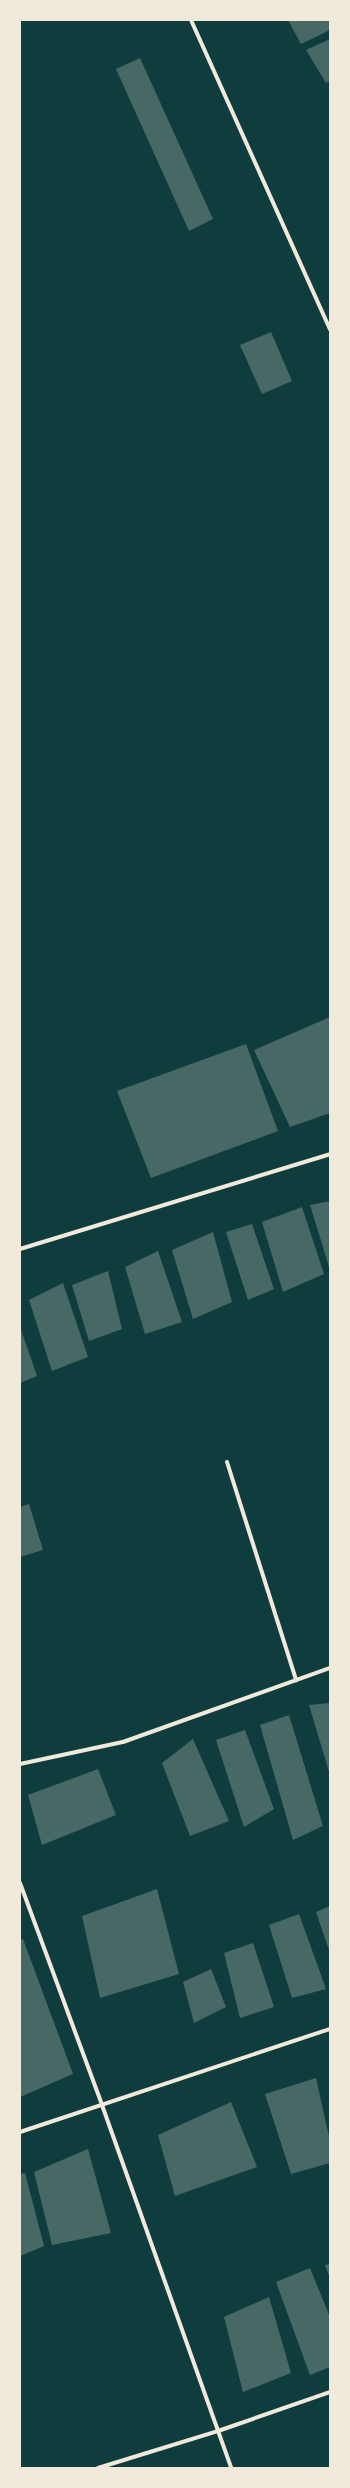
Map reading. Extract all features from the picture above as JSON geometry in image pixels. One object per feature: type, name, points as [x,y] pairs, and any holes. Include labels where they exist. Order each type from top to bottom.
[{"type":"street","points":[[190,20],[330,329]]},
{"type":"street","points":[[20,1248],[330,1154]]},
{"type":"street","points":[[227,1462],[296,1680]]},
{"type":"street","points":[[20,1764],[123,1742],[330,1668]]},
{"type":"street","points":[[20,1883],[102,2106],[231,2468]]},
{"type":"street","points":[[20,2132],[330,2029]]},
{"type":"street","points":[[98,2468],[218,2431],[330,2392]]},
{"type":"building","points":[[288,20],[330,20],[330,30],[301,44]]},
{"type":"building","points":[[330,39],[330,81],[326,83],[306,50]]},
{"type":"building","points":[[140,58],[213,219],[189,231],[116,69]]},
{"type":"building","points":[[271,332],[292,381],[262,394],[240,345]]},
{"type":"building","points":[[330,1017],[330,1113],[290,1127],[254,1050]]},
{"type":"building","points":[[246,1044],[278,1131],[151,1178],[117,1091]]},
{"type":"building","points":[[330,1201],[330,1270],[310,1205]]},
{"type":"building","points":[[302,1207],[324,1274],[283,1292],[262,1222]]},
{"type":"building","points":[[252,1224],[274,1289],[248,1300],[226,1232]]},
{"type":"building","points":[[213,1232],[232,1302],[193,1319],[172,1250]]},
{"type":"building","points":[[158,1251],[182,1322],[145,1334],[125,1267]]},
{"type":"building","points":[[108,1271],[122,1329],[89,1341],[72,1285]]},
{"type":"building","points":[[63,1283],[88,1357],[52,1371],[29,1300]]},
{"type":"building","points":[[20,1327],[37,1376],[20,1383]]},
{"type":"building","points":[[29,1504],[43,1550],[20,1557],[20,1507]]},
{"type":"building","points":[[330,1703],[330,1775],[309,1705]]},
{"type":"building","points":[[289,1715],[323,1826],[293,1840],[260,1725]]},
{"type":"building","points":[[245,1730],[274,1809],[244,1827],[216,1740]]},
{"type":"building","points":[[193,1739],[229,1821],[190,1836],[162,1763]]},
{"type":"building","points":[[98,1769],[116,1815],[42,1845],[28,1795]]},
{"type":"building","points":[[157,1889],[179,1974],[100,1998],[82,1916]]},
{"type":"building","points":[[330,1906],[330,1953],[316,1912]]},
{"type":"building","points":[[299,1914],[326,1989],[292,1998],[269,1925]]},
{"type":"building","points":[[23,1939],[73,2074],[20,2097],[20,1940]]},
{"type":"building","points":[[253,1943],[274,2007],[240,2018],[224,1953]]},
{"type":"building","points":[[211,1969],[226,2007],[194,2023],[183,1982]]},
{"type":"building","points":[[316,2078],[330,2141],[330,2163],[291,2174],[265,2094]]},
{"type":"building","points":[[231,2102],[257,2167],[175,2196],[158,2135]]},
{"type":"building","points":[[88,2149],[111,2233],[52,2245],[34,2172]]},
{"type":"building","points":[[25,2173],[44,2246],[20,2256],[20,2174]]},
{"type":"building","points":[[330,2264],[330,2278],[325,2265]]},
{"type":"building","points":[[310,2268],[330,2317],[330,2367],[310,2375],[276,2282]]},
{"type":"building","points":[[269,2297],[291,2373],[243,2392],[224,2317]]}]
